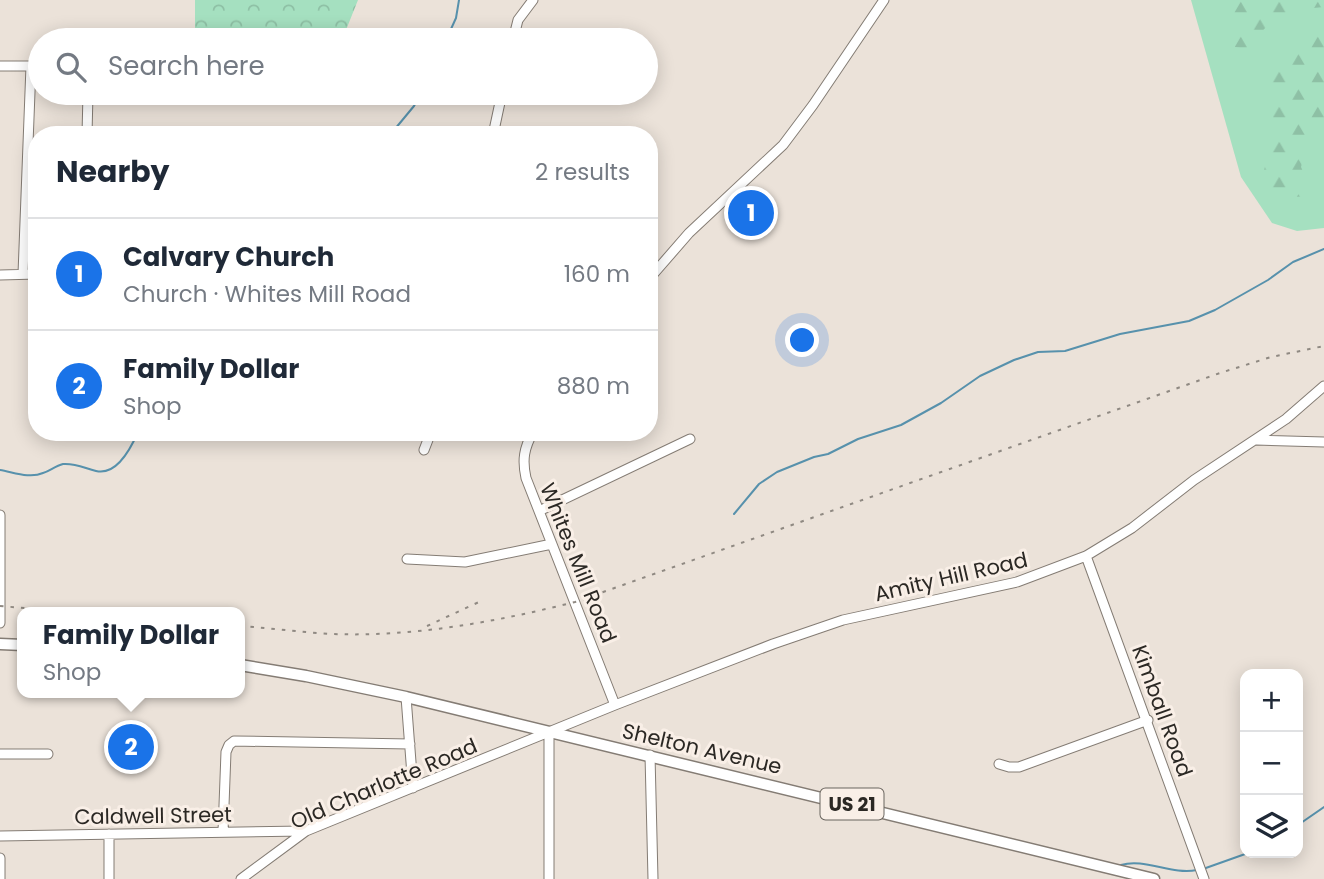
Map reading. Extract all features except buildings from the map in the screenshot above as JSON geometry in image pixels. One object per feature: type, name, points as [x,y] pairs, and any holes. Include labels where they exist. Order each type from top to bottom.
[{"type":"main road","name":"Shelton Avenue","points":[[245,666],[407,697],[549,734],[650,755],[1154,879]]},
{"type":"street","points":[[516,28],[518,20],[533,0]]},
{"type":"street","points":[[658,268],[672,250],[783,145],[884,0]]},
{"type":"street","points":[[0,66],[28,66]]},
{"type":"street","points":[[32,126],[34,105]]},
{"type":"street","points":[[88,105],[88,126]]},
{"type":"street","points":[[495,126],[499,105]]},
{"type":"street","points":[[23,275],[28,195]]},
{"type":"street","points":[[0,275],[28,275]]},
{"type":"street","name":"Amity Hill Road","points":[[549,734],[615,705],[843,620],[981,592],[1052,570],[1086,555],[1132,528],[1194,480],[1286,419],[1324,386]]},
{"type":"street","points":[[539,511],[690,439]]},
{"type":"street","points":[[1254,440],[1324,442]]},
{"type":"street","points":[[424,450],[428,441]]},
{"type":"street","name":"Whites Mill Road","points":[[528,441],[523,463],[526,478],[615,705]]},
{"type":"street","points":[[0,515],[0,623]]},
{"type":"street","points":[[407,559],[465,562],[552,544]]},
{"type":"street","name":"Kimball Road","points":[[1086,555],[1204,879]]},
{"type":"street","points":[[407,697],[412,788]]},
{"type":"street","points":[[999,764],[1018,767],[1148,720]]},
{"type":"street","points":[[549,734],[549,879]]},
{"type":"street","name":"Old Charlotte Road","points":[[241,879],[306,831],[549,734]]},
{"type":"street","points":[[223,832],[226,752],[234,741],[410,744]]},
{"type":"street","points":[[0,754],[48,754]]},
{"type":"street","points":[[650,755],[653,879]]},
{"type":"street","name":"Caldwell Street","points":[[0,836],[306,831]]},
{"type":"street","points":[[109,834],[109,879]]},
{"type":"street","points":[[0,858],[0,879]]},
{"type":"green space","points":[[195,0],[358,0],[347,28],[195,28]]},
{"type":"green space","points":[[1191,0],[1324,0],[1324,228],[1297,231],[1272,223],[1241,177]]},
{"type":"green space","points":[[1236,0],[1324,0],[1324,7],[1277,15],[1246,49],[1235,47],[1233,23]]},
{"type":"green space","points":[[1324,29],[1324,130],[1316,131],[1306,148],[1301,167],[1311,190],[1307,196],[1294,197],[1277,205],[1269,198],[1263,182],[1273,121],[1270,97],[1261,73],[1278,65]]},
{"type":"waterway","points":[[451,28],[459,0]]},
{"type":"waterway","points":[[397,126],[415,105]]},
{"type":"waterway","points":[[734,514],[759,484],[777,472],[828,454],[858,439],[901,425],[941,403],[980,376],[1014,360],[1038,352],[1065,351],[1120,334],[1189,321],[1215,310],[1268,280],[1293,262],[1324,249]]},
{"type":"waterway","points":[[0,470],[38,475],[68,464],[104,471],[117,465],[134,441]]},
{"type":"waterway","points":[[1303,822],[1324,807]]},
{"type":"waterway","points":[[1203,869],[1240,856]]},
{"type":"waterway","points":[[1121,865],[1130,863],[1197,870]]},
{"type":"railway","points":[[245,626],[331,634],[393,633],[485,622],[575,602],[1220,373],[1271,357],[1324,346]]},
{"type":"railway","points":[[427,626],[479,602]]},
{"type":"railway","points":[[0,606],[17,607]]},
{"type":"place","name":"Calvary Church","points":[[751,213]]},
{"type":"place","name":"Family Dollar","points":[[131,747]]}]
